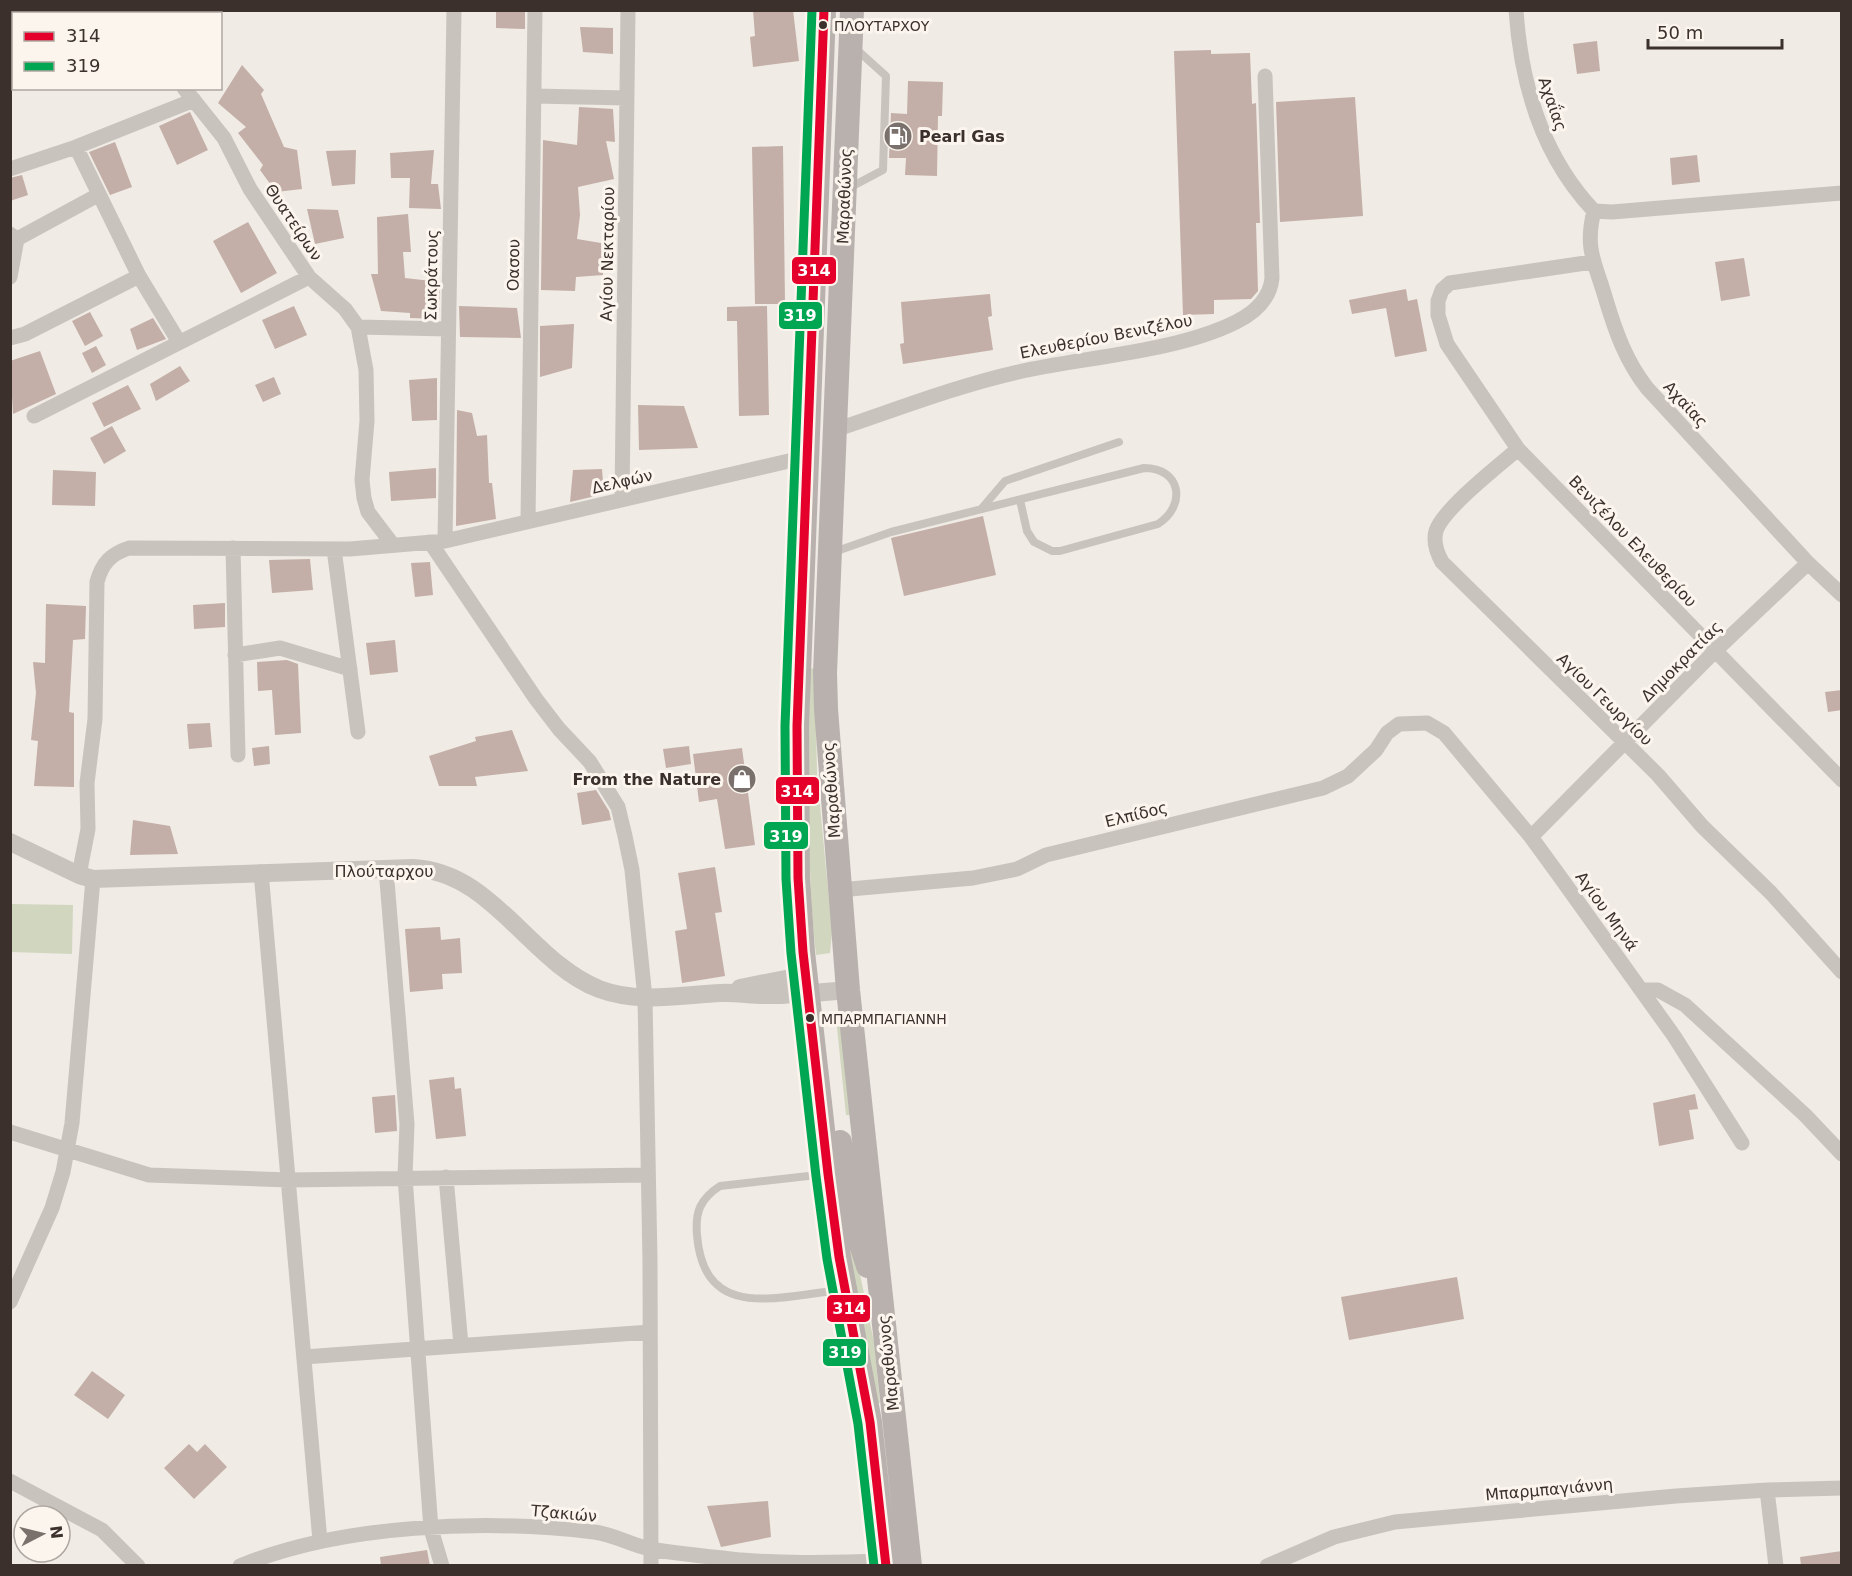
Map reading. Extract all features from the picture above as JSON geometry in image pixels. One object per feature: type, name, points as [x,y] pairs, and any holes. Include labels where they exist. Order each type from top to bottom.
[{"type":"main road","name":"Μαραθώνος","points":[[824,10],[806,457],[796,789],[798,878],[813,987],[828,1174],[845,1290],[870,1422],[886,1563]]},
{"type":"main road","name":"Μαραθώνος","points":[[852,10],[826,709],[848,990],[910,1566]]},
{"type":"main road","points":[[813,987],[854,1222],[882,1301]]},
{"type":"street","name":"Σωκράτους","points":[[438,542],[448,328],[454,10]]},
{"type":"street","name":"Οασου","points":[[528,520],[535,10]]},
{"type":"street","name":"Αγίου Νεκταρίου","points":[[622,499],[628,10]]},
{"type":"street","name":"Αχαΐας","points":[[1516,10],[1524,80],[1537,123],[1552,153],[1583,199],[1594,211]]},
{"type":"street","name":"Ελευθερίου Βενιζέλου","points":[[835,430],[1017,372],[1195,338],[1250,314],[1265,299],[1272,278],[1264,76]]},
{"type":"street","points":[[10,169],[76,147],[189,94]]},
{"type":"street","name":"Θυατείρων","points":[[189,94],[224,138],[250,189],[309,277],[345,309],[358,327]]},
{"type":"street","points":[[534,96],[627,98]]},
{"type":"street","points":[[76,147],[139,276],[178,342]]},
{"type":"street","points":[[1594,211],[1612,212],[1842,193]]},
{"type":"street","points":[[10,277],[13,238],[98,195]]},
{"type":"street","name":"Αχαϊας","points":[[1594,211],[1590,228],[1592,262],[1623,351],[1642,381],[1808,563],[1842,595]]},
{"type":"street","name":"Βενιζέλου Ελευθερίου","points":[[1592,262],[1455,282],[1445,286],[1438,301],[1438,315],[1447,344],[1518,449],[1842,780]]},
{"type":"street","points":[[10,338],[25,334],[139,276]]},
{"type":"street","points":[[34,416],[309,277]]},
{"type":"street","points":[[393,545],[368,512],[362,480],[367,421],[366,381],[358,327],[448,328]]},
{"type":"street","name":"Αγίου Γεωργίου","points":[[1518,449],[1444,517],[1435,535],[1437,552],[1452,574],[1658,775],[1702,826],[1771,893],[1842,972]]},
{"type":"street","name":"Δελφών","points":[[10,1302],[52,1208],[72,1123],[86,877],[87,783],[95,719],[97,582],[100,571],[113,553],[129,548],[334,549],[438,542],[806,457]]},
{"type":"street","points":[[438,542],[536,699],[590,762],[618,807],[632,870],[645,998],[651,1566]]},
{"type":"street","points":[[233,548],[238,755]]},
{"type":"street","points":[[334,549],[358,732]]},
{"type":"street","name":"Δημοκρατίας","points":[[1531,837],[1715,651],[1808,563]]},
{"type":"street","points":[[235,656],[280,648],[350,669]]},
{"type":"street","name":"Ελπίδος","points":[[839,890],[973,878],[1017,870],[1046,855],[1323,788],[1348,776],[1362,765],[1392,728],[1406,723],[1419,722]]},
{"type":"street","name":"Αγίου Μηνά","points":[[1419,722],[1432,725],[1444,733],[1531,837],[1674,1036],[1742,1143]]},
{"type":"street","name":"Πλούταρχου","points":[[10,842],[86,877],[426,868],[454,876],[473,888],[578,978],[610,992],[645,998],[724,993],[772,996],[813,987],[848,990]]},
{"type":"street","points":[[386,869],[406,1124],[405,1177],[431,1529],[442,1566]]},
{"type":"street","points":[[261,872],[320,1541]]},
{"type":"street","points":[[1642,990],[1658,990],[1685,1005],[1805,1115],[1842,1154]]},
{"type":"street","points":[[10,1132],[149,1175],[288,1180],[446,1176],[648,1175]]},
{"type":"street","points":[[446,1176],[461,1345]]},
{"type":"street","points":[[304,1357],[650,1332]]},
{"type":"street","points":[[10,1480],[102,1530],[138,1566]]},
{"type":"street","name":"Μπαρμπαγιάννη","points":[[1267,1566],[1323,1541],[1395,1522],[1767,1490],[1842,1488]]},
{"type":"street","points":[[1767,1490],[1776,1566]]},
{"type":"street","name":"Τζακιών","points":[[240,1566],[269,1554],[320,1541],[372,1533],[467,1526],[597,1532],[650,1548],[743,1560],[886,1563]]},
{"type":"lane","points":[[845,190],[883,170],[886,76],[850,44]]},
{"type":"lane","points":[[982,508],[1005,481],[1119,442]]},
{"type":"lane","points":[[830,554],[891,532],[1144,468],[1152,468],[1166,474],[1176,491],[1176,505],[1170,516],[1158,524],[1060,551],[1042,548],[1034,542],[1027,531],[1020,500]]},
{"type":"lane","points":[[828,1174],[720,1186],[708,1194],[699,1205],[695,1222],[697,1245],[705,1272],[716,1286],[730,1295],[759,1298],[845,1290]]},
{"type":"green space","points":[[810,668],[815,669],[817,774],[832,932],[830,953],[816,955],[809,848]]},
{"type":"green space","points":[[11,904],[73,905],[72,954],[11,952]]},
{"type":"green space","points":[[843,1017],[853,1115],[846,1115],[836,1018]]},
{"type":"green space","points":[[845,1202],[874,1342],[880,1403],[876,1403],[840,1203]]},
{"type":"building","points":[[496,10],[525,10],[525,29],[496,28]]},
{"type":"building","points":[[753,10],[793,10],[799,61],[753,67],[750,37],[755,36]]},
{"type":"building","points":[[580,27],[613,28],[613,54],[583,52]]},
{"type":"building","points":[[1597,41],[1600,71],[1577,74],[1573,44]]},
{"type":"building","points":[[1211,50],[1211,54],[1250,53],[1252,104],[1256,103],[1260,223],[1256,223],[1258,291],[1251,299],[1214,300],[1214,314],[1183,315],[1174,51]]},
{"type":"building","points":[[242,65],[264,90],[261,94],[284,147],[297,150],[302,189],[276,192],[260,170],[263,165],[238,133],[246,127],[218,103]]},
{"type":"building","points":[[908,81],[943,82],[942,116],[938,116],[937,176],[905,175],[906,158],[889,158],[891,113],[907,114]]},
{"type":"building","points":[[1355,97],[1363,216],[1280,222],[1276,102]]},
{"type":"building","points":[[579,107],[613,109],[615,142],[606,141],[614,179],[578,187],[580,215],[577,239],[601,243],[603,275],[576,277],[575,291],[541,290],[543,140],[577,145]]},
{"type":"building","points":[[190,112],[208,150],[177,165],[159,126]]},
{"type":"building","points":[[115,142],[132,187],[110,195],[89,152]]},
{"type":"building","points":[[783,146],[785,304],[755,304],[752,147]]},
{"type":"building","points":[[356,150],[355,184],[332,186],[326,151]]},
{"type":"building","points":[[434,150],[431,184],[438,184],[441,209],[409,208],[410,178],[391,178],[390,153]]},
{"type":"building","points":[[1697,155],[1700,182],[1672,185],[1670,158]]},
{"type":"building","points":[[22,175],[28,195],[10,201],[10,178]]},
{"type":"building","points":[[307,209],[338,210],[344,238],[315,244]]},
{"type":"building","points":[[408,214],[411,252],[403,252],[405,278],[440,282],[439,319],[410,318],[410,313],[381,311],[371,274],[378,274],[377,217]]},
{"type":"building","points":[[248,222],[277,273],[241,293],[213,241]]},
{"type":"building","points":[[1744,258],[1750,296],[1721,301],[1715,262]]},
{"type":"building","points":[[1406,289],[1408,301],[1417,299],[1427,351],[1395,357],[1386,308],[1352,314],[1349,300]]},
{"type":"building","points":[[990,294],[992,316],[988,317],[993,350],[903,364],[900,344],[904,343],[901,302]]},
{"type":"building","points":[[294,306],[307,335],[275,349],[262,320]]},
{"type":"building","points":[[459,306],[517,308],[521,338],[460,337]]},
{"type":"building","points":[[767,306],[769,415],[739,416],[737,321],[727,321],[727,307]]},
{"type":"building","points":[[90,312],[103,336],[85,346],[72,321]]},
{"type":"building","points":[[153,318],[166,339],[137,350],[130,329]]},
{"type":"building","points":[[574,324],[572,368],[540,377],[540,326]]},
{"type":"building","points":[[96,346],[106,365],[92,373],[82,353]]},
{"type":"building","points":[[40,351],[56,394],[13,414],[10,361]]},
{"type":"building","points":[[180,366],[190,381],[156,401],[150,384]]},
{"type":"building","points":[[274,377],[281,394],[263,402],[255,385]]},
{"type":"building","points":[[437,378],[437,420],[412,421],[409,380]]},
{"type":"building","points":[[128,385],[141,409],[104,427],[92,403]]},
{"type":"building","points":[[638,405],[684,406],[698,448],[639,450]]},
{"type":"building","points":[[457,410],[472,413],[477,436],[487,435],[489,483],[492,483],[496,519],[456,526]]},
{"type":"building","points":[[112,426],[126,451],[104,464],[90,438]]},
{"type":"building","points":[[436,468],[436,498],[391,501],[389,472]]},
{"type":"building","points":[[602,469],[604,494],[570,502],[573,470]]},
{"type":"building","points":[[53,470],[96,472],[95,506],[52,505]]},
{"type":"building","points":[[983,516],[996,575],[904,596],[891,538]]},
{"type":"building","points":[[310,559],[313,590],[272,593],[269,560]]},
{"type":"building","points":[[430,562],[433,595],[415,597],[411,563]]},
{"type":"building","points":[[225,603],[225,627],[194,629],[193,605]]},
{"type":"building","points":[[46,604],[86,606],[85,639],[73,640],[69,712],[74,713],[74,787],[34,786],[38,741],[31,740],[36,693],[33,662],[45,663]]},
{"type":"building","points":[[395,640],[398,672],[370,675],[366,643]]},
{"type":"building","points":[[287,660],[298,664],[301,733],[275,735],[272,690],[258,691],[257,662]]},
{"type":"building","points":[[1842,690],[1842,710],[1828,712],[1825,692]]},
{"type":"building","points":[[210,723],[212,747],[189,749],[187,724]]},
{"type":"building","points":[[512,730],[528,771],[475,777],[477,786],[439,786],[429,756],[476,741],[475,737]]},
{"type":"building","points":[[269,746],[270,764],[254,766],[252,748]]},
{"type":"building","points":[[689,746],[691,764],[666,768],[663,749]]},
{"type":"building","points":[[742,748],[755,845],[725,849],[717,799],[699,802],[693,754]]},
{"type":"building","points":[[596,790],[609,811],[611,820],[582,825],[577,793]]},
{"type":"building","points":[[133,820],[170,826],[178,854],[130,855]]},
{"type":"building","points":[[715,867],[722,912],[715,913],[725,976],[682,983],[675,931],[687,929],[678,873]]},
{"type":"building","points":[[440,927],[441,940],[460,938],[462,973],[442,974],[443,989],[410,992],[405,929]]},
{"type":"building","points":[[454,1077],[455,1089],[461,1088],[466,1136],[436,1139],[429,1080]]},
{"type":"building","points":[[1695,1094],[1698,1109],[1689,1110],[1694,1139],[1659,1146],[1653,1103]]},
{"type":"building","points":[[395,1095],[397,1131],[375,1133],[372,1097]]},
{"type":"building","points":[[1457,1277],[1464,1319],[1349,1340],[1341,1297]]},
{"type":"building","points":[[92,1371],[125,1395],[108,1419],[74,1395]]},
{"type":"building","points":[[189,1444],[197,1452],[205,1444],[227,1467],[194,1499],[164,1468]]},
{"type":"building","points":[[768,1501],[771,1537],[721,1547],[707,1506]]},
{"type":"building","points":[[427,1550],[430,1566],[381,1566],[380,1557]]},
{"type":"building","points":[[1842,1551],[1842,1566],[1801,1566],[1800,1557]]},
{"type":"transit line","name":"319","points":[[812,10],[785,726],[786,879],[791,953],[816,1176],[827,1259],[858,1424],[874,1566]]},
{"type":"transit line","name":"314","points":[[824,10],[797,726],[798,878],[803,952],[828,1174],[839,1257],[870,1422],[886,1566]]},
{"type":"place","name":"ΠΛΟΥΤΑΡΧΟΥ","points":[[823,25]]},
{"type":"place","name":"Pearl Gas","points":[[898,136]]},
{"type":"place","name":"From the Nature","points":[[742,779]]},
{"type":"place","name":"ΜΠΑΡΜΠΑΓΙΑΝΝΗ","points":[[810,1018]]}]
